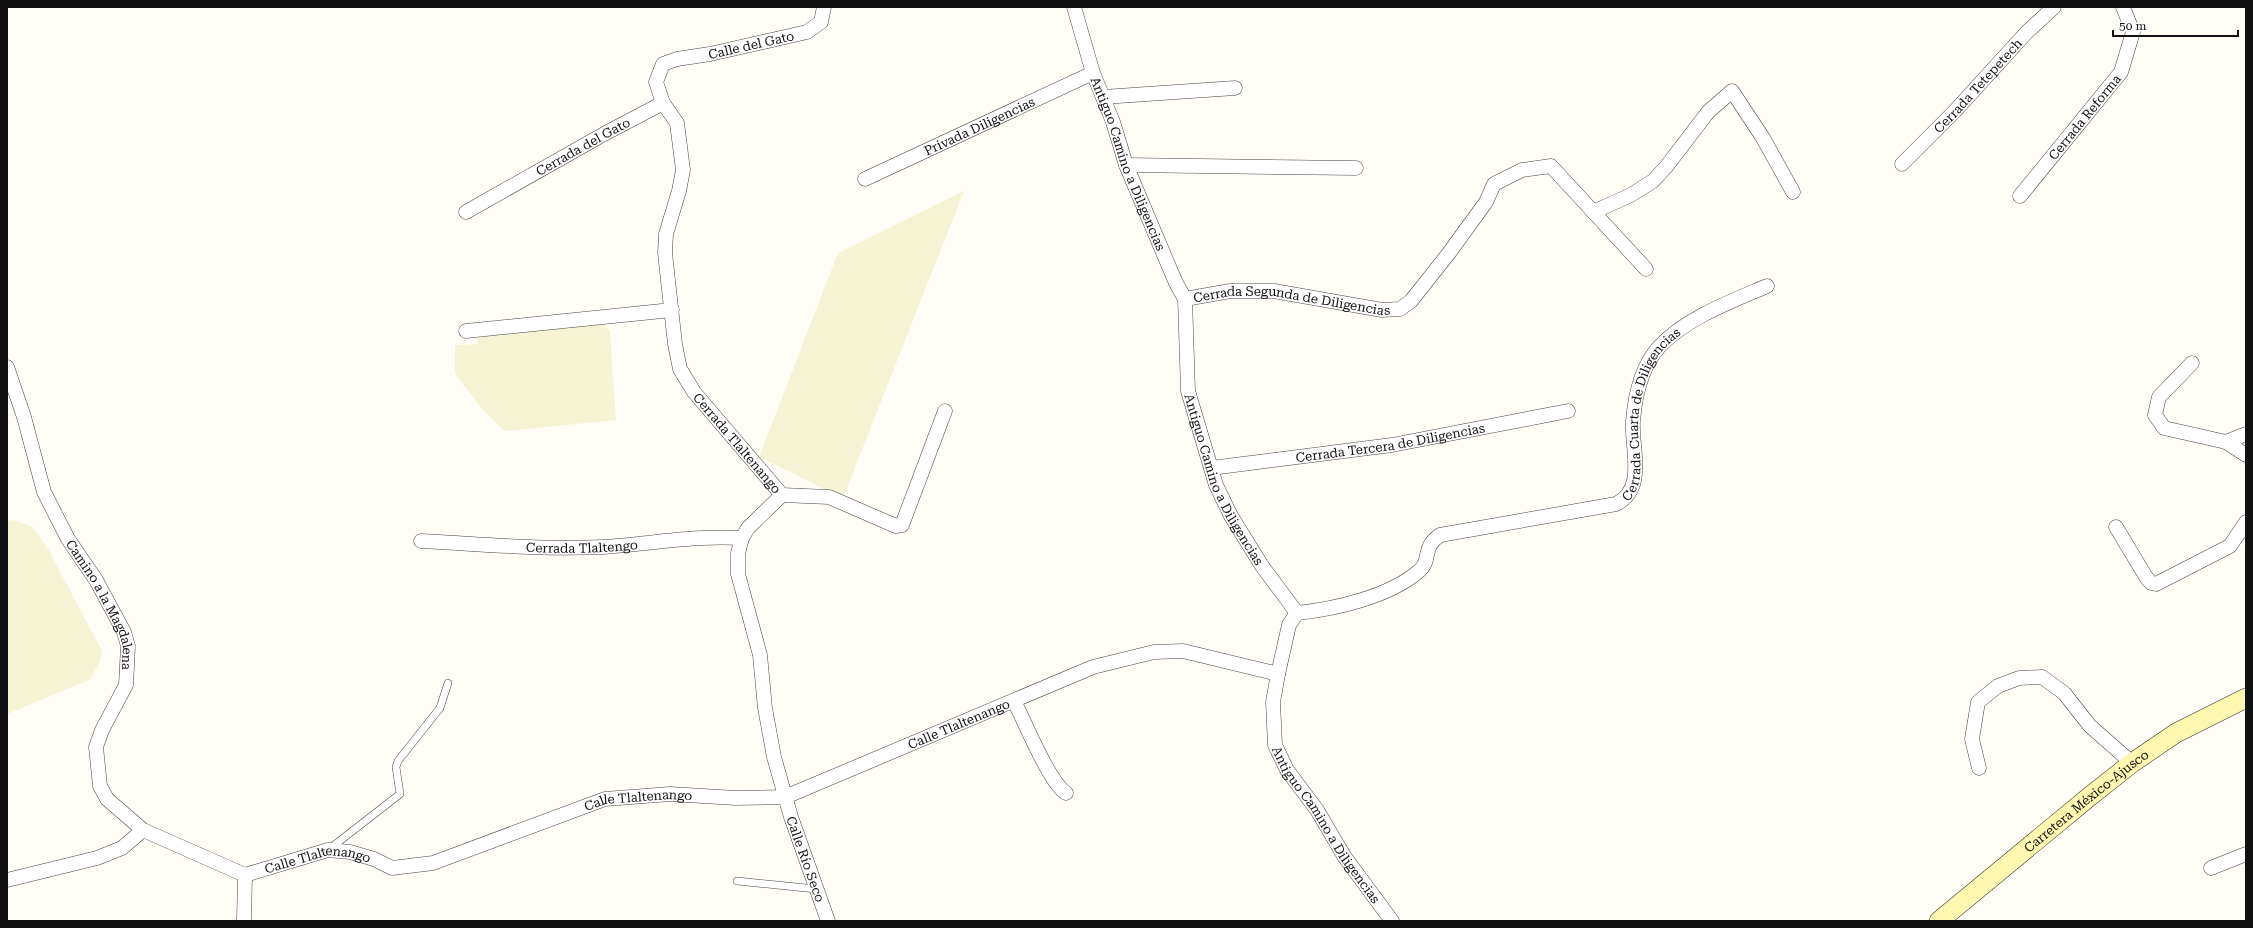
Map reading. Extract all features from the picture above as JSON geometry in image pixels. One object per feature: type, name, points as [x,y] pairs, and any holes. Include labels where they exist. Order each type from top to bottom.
[{"type":"main road","name":"Carretera México-Ajusco","points":[[1939,921],[2132,763],[2176,733],[2246,698]]},
{"type":"street","name":"Calle del Gato","points":[[664,103],[656,82],[663,64],[677,59],[710,54],[807,32],[821,22],[824,7]]},
{"type":"street","name":"Antiguo Camino a Diligencias","points":[[1074,7],[1093,73],[1113,122],[1126,165],[1176,283],[1186,299],[1188,391],[1216,485],[1231,516],[1262,566],[1297,613],[1288,625],[1273,702],[1275,745],[1287,770],[1317,810],[1344,856],[1392,921]]},
{"type":"street","name":"Cerrada Tetepetech","points":[[1902,164],[1954,112],[2026,33],[2054,7]]},
{"type":"street","name":"Cerrada Reforma","points":[[2020,196],[2121,72],[2132,32],[2123,7]]},
{"type":"street","name":"Privada Diligencias","points":[[865,180],[1093,73]]},
{"type":"street","points":[[1103,97],[1235,88]]},
{"type":"street","points":[[1593,212],[1631,195],[1653,181],[1666,167],[1708,112],[1732,91],[1763,138],[1793,192]]},
{"type":"street","name":"Cerrada del Gato","points":[[466,212],[604,134],[664,103]]},
{"type":"street","name":"Cerrada Tlaltenango","points":[[664,103],[677,122],[683,170],[679,191],[666,234],[665,252],[680,369],[694,392],[782,495],[748,528],[742,538],[738,553],[738,574],[760,655],[765,708],[774,757],[785,796]]},
{"type":"street","points":[[1126,165],[1356,168]]},
{"type":"street","name":"Cerrada Segunda de Diligencias","points":[[1186,299],[1230,291],[1274,291],[1382,310],[1400,309],[1410,301],[1449,253],[1486,202],[1494,184],[1522,170],[1551,166],[1646,269]]},
{"type":"street","name":"Cerrada Cuarta de Diligencias","points":[[1297,613],[1340,605],[1398,584],[1419,571],[1425,563],[1428,546],[1440,536],[1622,502],[1627,498],[1634,483],[1634,416],[1640,387],[1653,356],[1666,341],[1705,314],[1767,286]]},
{"type":"street","points":[[466,331],[672,310]]},
{"type":"street","points":[[2192,363],[2159,397],[2155,415],[2164,428],[2226,442],[2246,455]]},
{"type":"street","name":"Camino a la Magdalena","points":[[7,367],[22,410],[44,492],[68,539],[96,580],[124,632],[128,646],[126,685],[102,730],[96,748],[96,767],[100,786],[108,799],[143,830]]},
{"type":"street","points":[[782,495],[829,498],[896,526],[902,525],[945,411]]},
{"type":"street","name":"Cerrada Tercera de Diligencias","points":[[1211,468],[1392,445],[1568,412]]},
{"type":"street","points":[[2226,442],[2246,434]]},
{"type":"street","points":[[2116,527],[2146,577],[2151,583],[2156,584],[2230,546],[2246,522]]},
{"type":"street","name":"Cerrada Tlaltengo","points":[[421,541],[503,546],[603,547],[719,537],[742,538]]},
{"type":"street","name":"Calle Tlaltenango","points":[[143,830],[245,876],[328,850],[350,852],[374,859],[392,868],[433,863],[605,799],[670,794],[736,798],[785,796],[1093,667],[1154,652],[1183,651],[1278,674]]},
{"type":"street","points":[[1979,768],[1972,739],[1978,702],[1998,686],[2019,678],[2042,677],[2064,693],[2090,726],[2132,763]]},
{"type":"street","points":[[1014,701],[1051,775],[1061,790],[1066,793]]},
{"type":"street","name":"Calle Río Seco","points":[[785,796],[828,921]]},
{"type":"street","points":[[7,880],[96,858],[122,848],[143,830]]},
{"type":"street","points":[[2211,868],[2246,854]]},
{"type":"street","points":[[244,921],[245,876]]},
{"type":"lane","points":[[328,850],[400,794],[396,767],[398,762],[440,708],[448,683]]},
{"type":"lane","points":[[737,881],[816,889]]},
{"type":"shaded area","points":[[964,191],[843,498],[759,457],[838,253]]},
{"type":"shaded area","points":[[600,323],[610,331],[616,420],[505,431],[483,410],[455,373],[455,345],[478,344],[478,337]]},
{"type":"shaded area","points":[[14,520],[32,527],[47,547],[102,651],[99,664],[89,680],[7,714],[7,521]]}]
